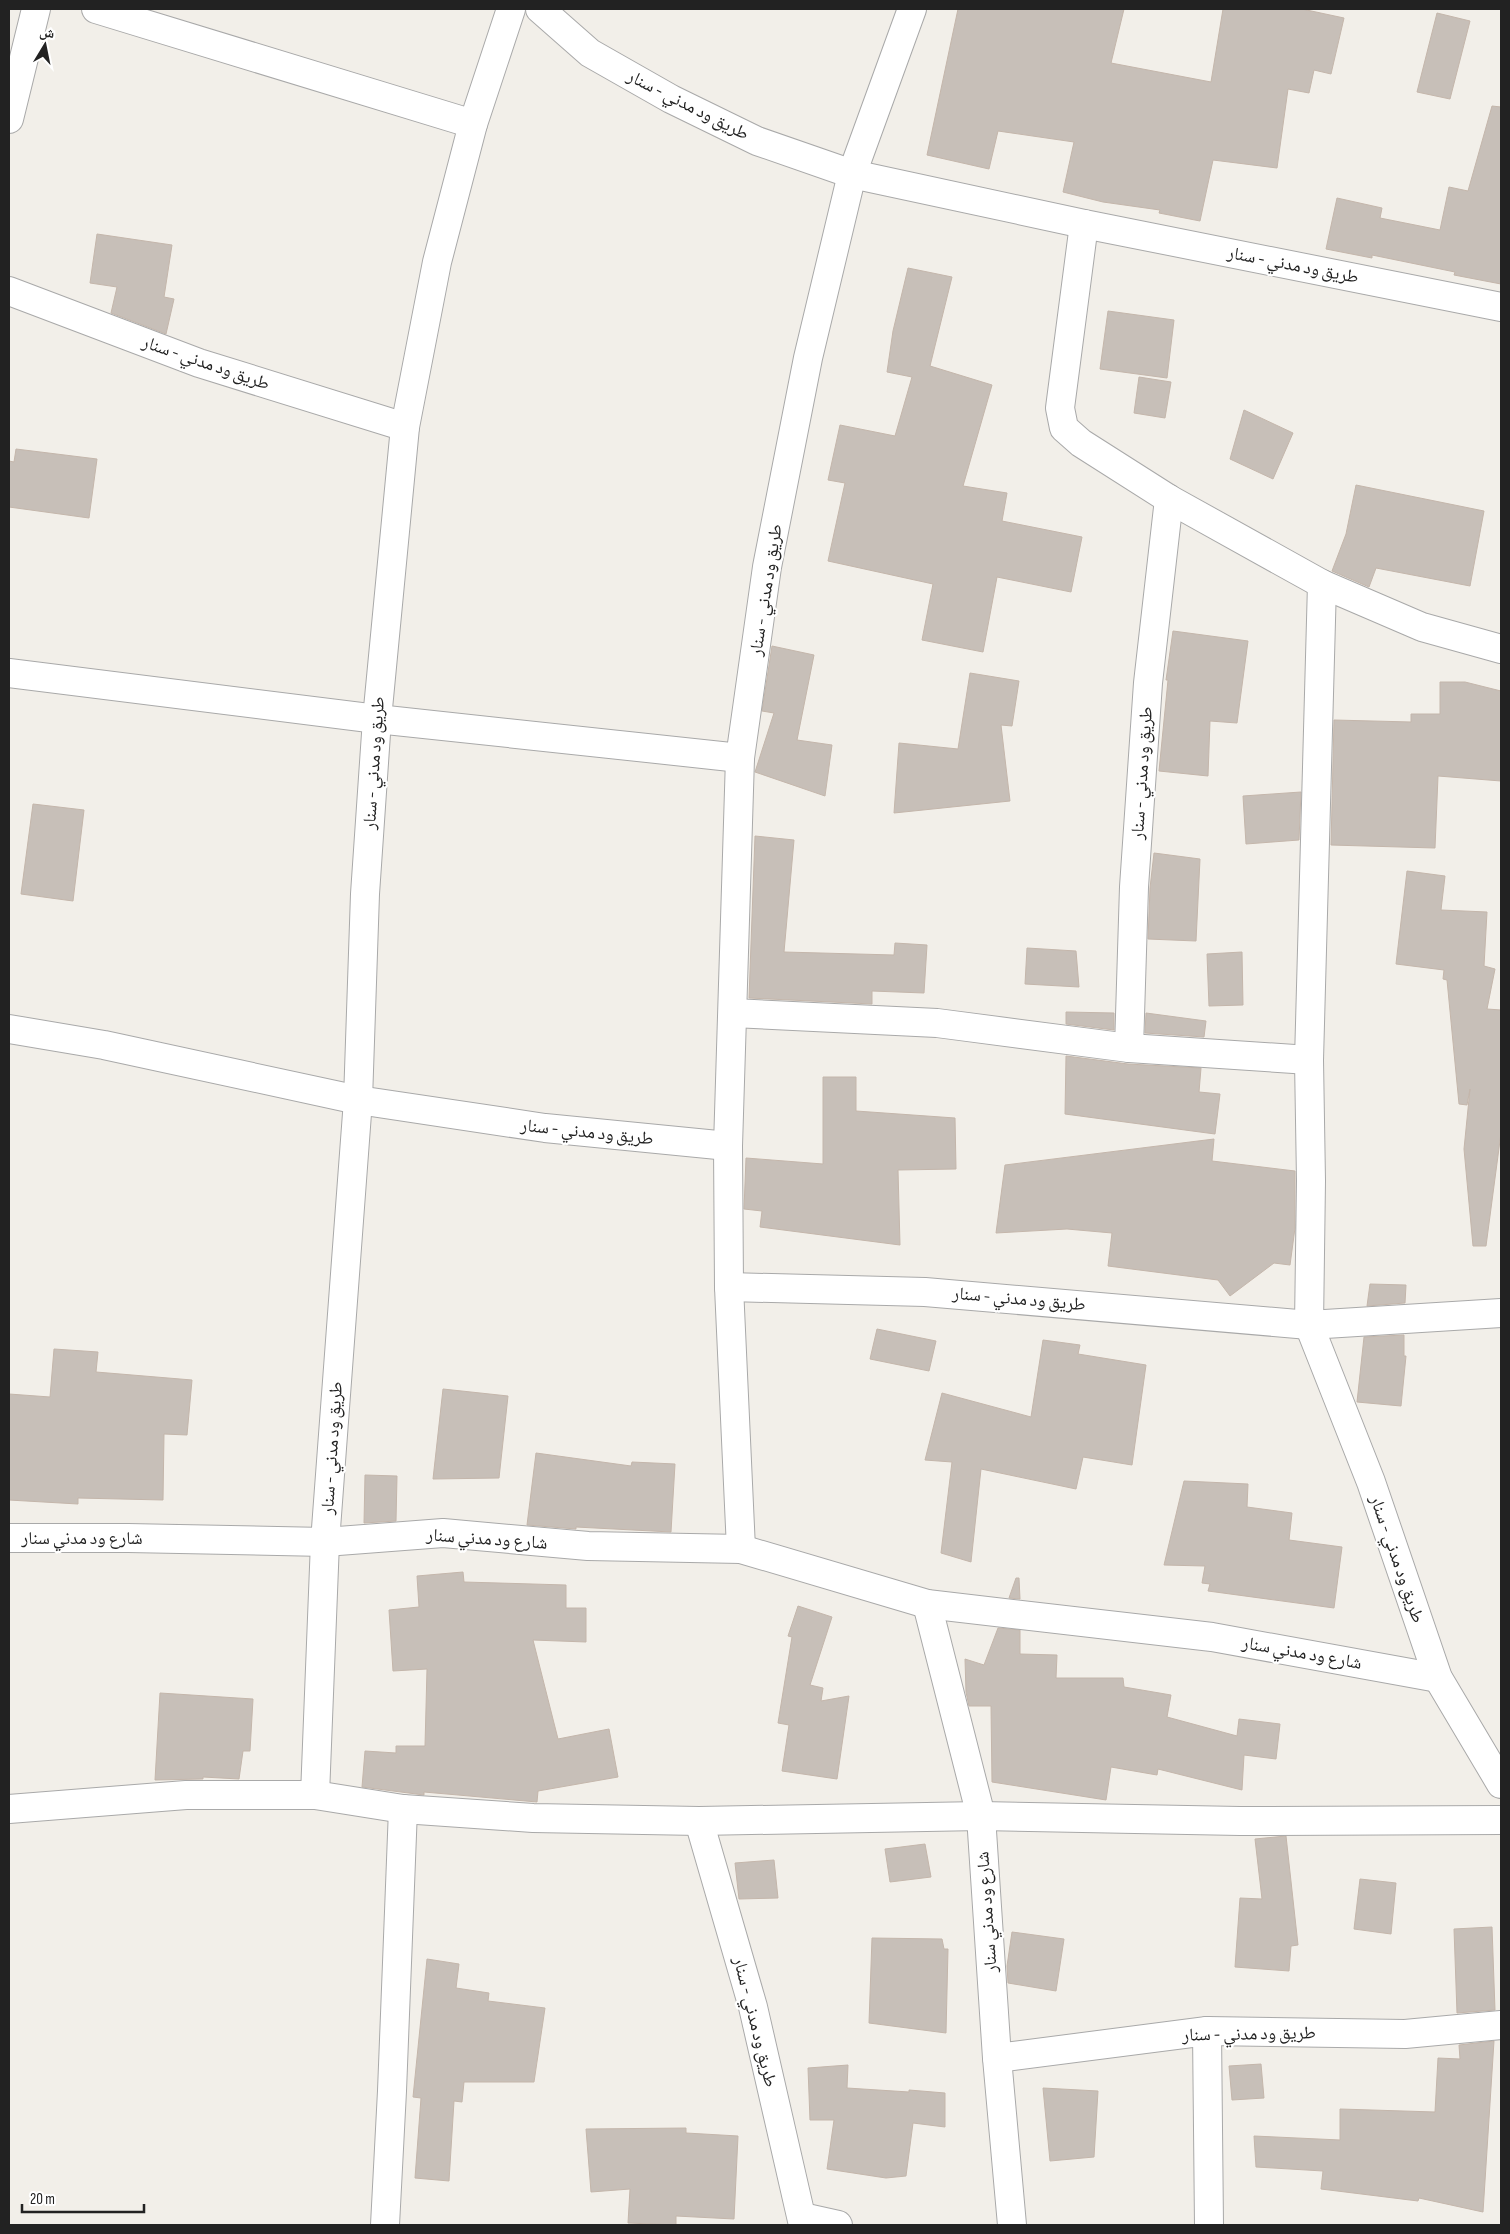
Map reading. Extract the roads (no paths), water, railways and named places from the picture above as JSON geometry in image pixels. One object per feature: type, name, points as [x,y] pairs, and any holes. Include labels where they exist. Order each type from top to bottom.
[{"type":"street","points":[[9,119],[36,9]]},
{"type":"street","points":[[96,9],[473,124]]},
{"type":"street","name":"طريق ود مدني - سنار","points":[[315,1796],[325,1542],[358,1100],[365,894],[377,719],[405,427],[436,262],[473,124],[511,9]]},
{"type":"street","name":"طريق ود مدني - سنار","points":[[540,9],[590,53],[671,99],[757,141],[852,174],[1084,224],[1501,307]]},
{"type":"street","name":"طريق ود مدني - سنار","points":[[741,1549],[730,1287],[728,1146],[740,758],[769,557],[808,358],[852,174],[912,9]]},
{"type":"street","points":[[1084,224],[1060,408],[1064,428],[1081,443],[1169,499],[1322,584],[1422,627],[1501,649]]},
{"type":"street","name":"طريق ود مدني - سنار","points":[[9,291],[198,363],[405,427]]},
{"type":"street","name":"طريق ود مدني - سنار","points":[[1129,1048],[1134,887],[1148,683],[1169,499]]},
{"type":"street","name":"طريق ود مدني - سنار","points":[[1322,584],[1309,1060],[1311,1181],[1309,1325],[1371,1482],[1438,1678],[1501,1784]]},
{"type":"street","points":[[9,673],[377,719],[740,758]]},
{"type":"street","points":[[733,1013],[937,1023],[1129,1048],[1309,1060]]},
{"type":"street","name":"طريق ود مدني - سنار","points":[[9,1029],[104,1045],[358,1100],[545,1128],[728,1146]]},
{"type":"street","name":"طريق ود مدني - سنار","points":[[730,1287],[925,1292],[1309,1325],[1501,1313]]},
{"type":"street","name":"شارع ود مدني سنار","points":[[9,1538],[325,1542],[443,1533],[588,1546],[741,1549],[927,1604],[1212,1637],[1438,1678]]},
{"type":"street","name":"شارع ود مدني سنار","points":[[927,1604],[981,1816],[997,2058],[1012,2225]]},
{"type":"street","points":[[9,1809],[186,1795],[315,1796],[402,1809],[534,1818],[699,1821],[981,1816],[1240,1821],[1501,1820]]},
{"type":"street","points":[[385,2225],[402,1809]]},
{"type":"street","name":"طريق ود مدني - سنار","points":[[699,1821],[753,2007],[802,2221]]},
{"type":"street","name":"طريق ود مدني - سنار","points":[[997,2058],[1207,2031],[1405,2034],[1501,2025]]},
{"type":"street","points":[[1207,2031],[1209,2225]]},
{"type":"street","points":[[802,2221],[838,2225]]}]
